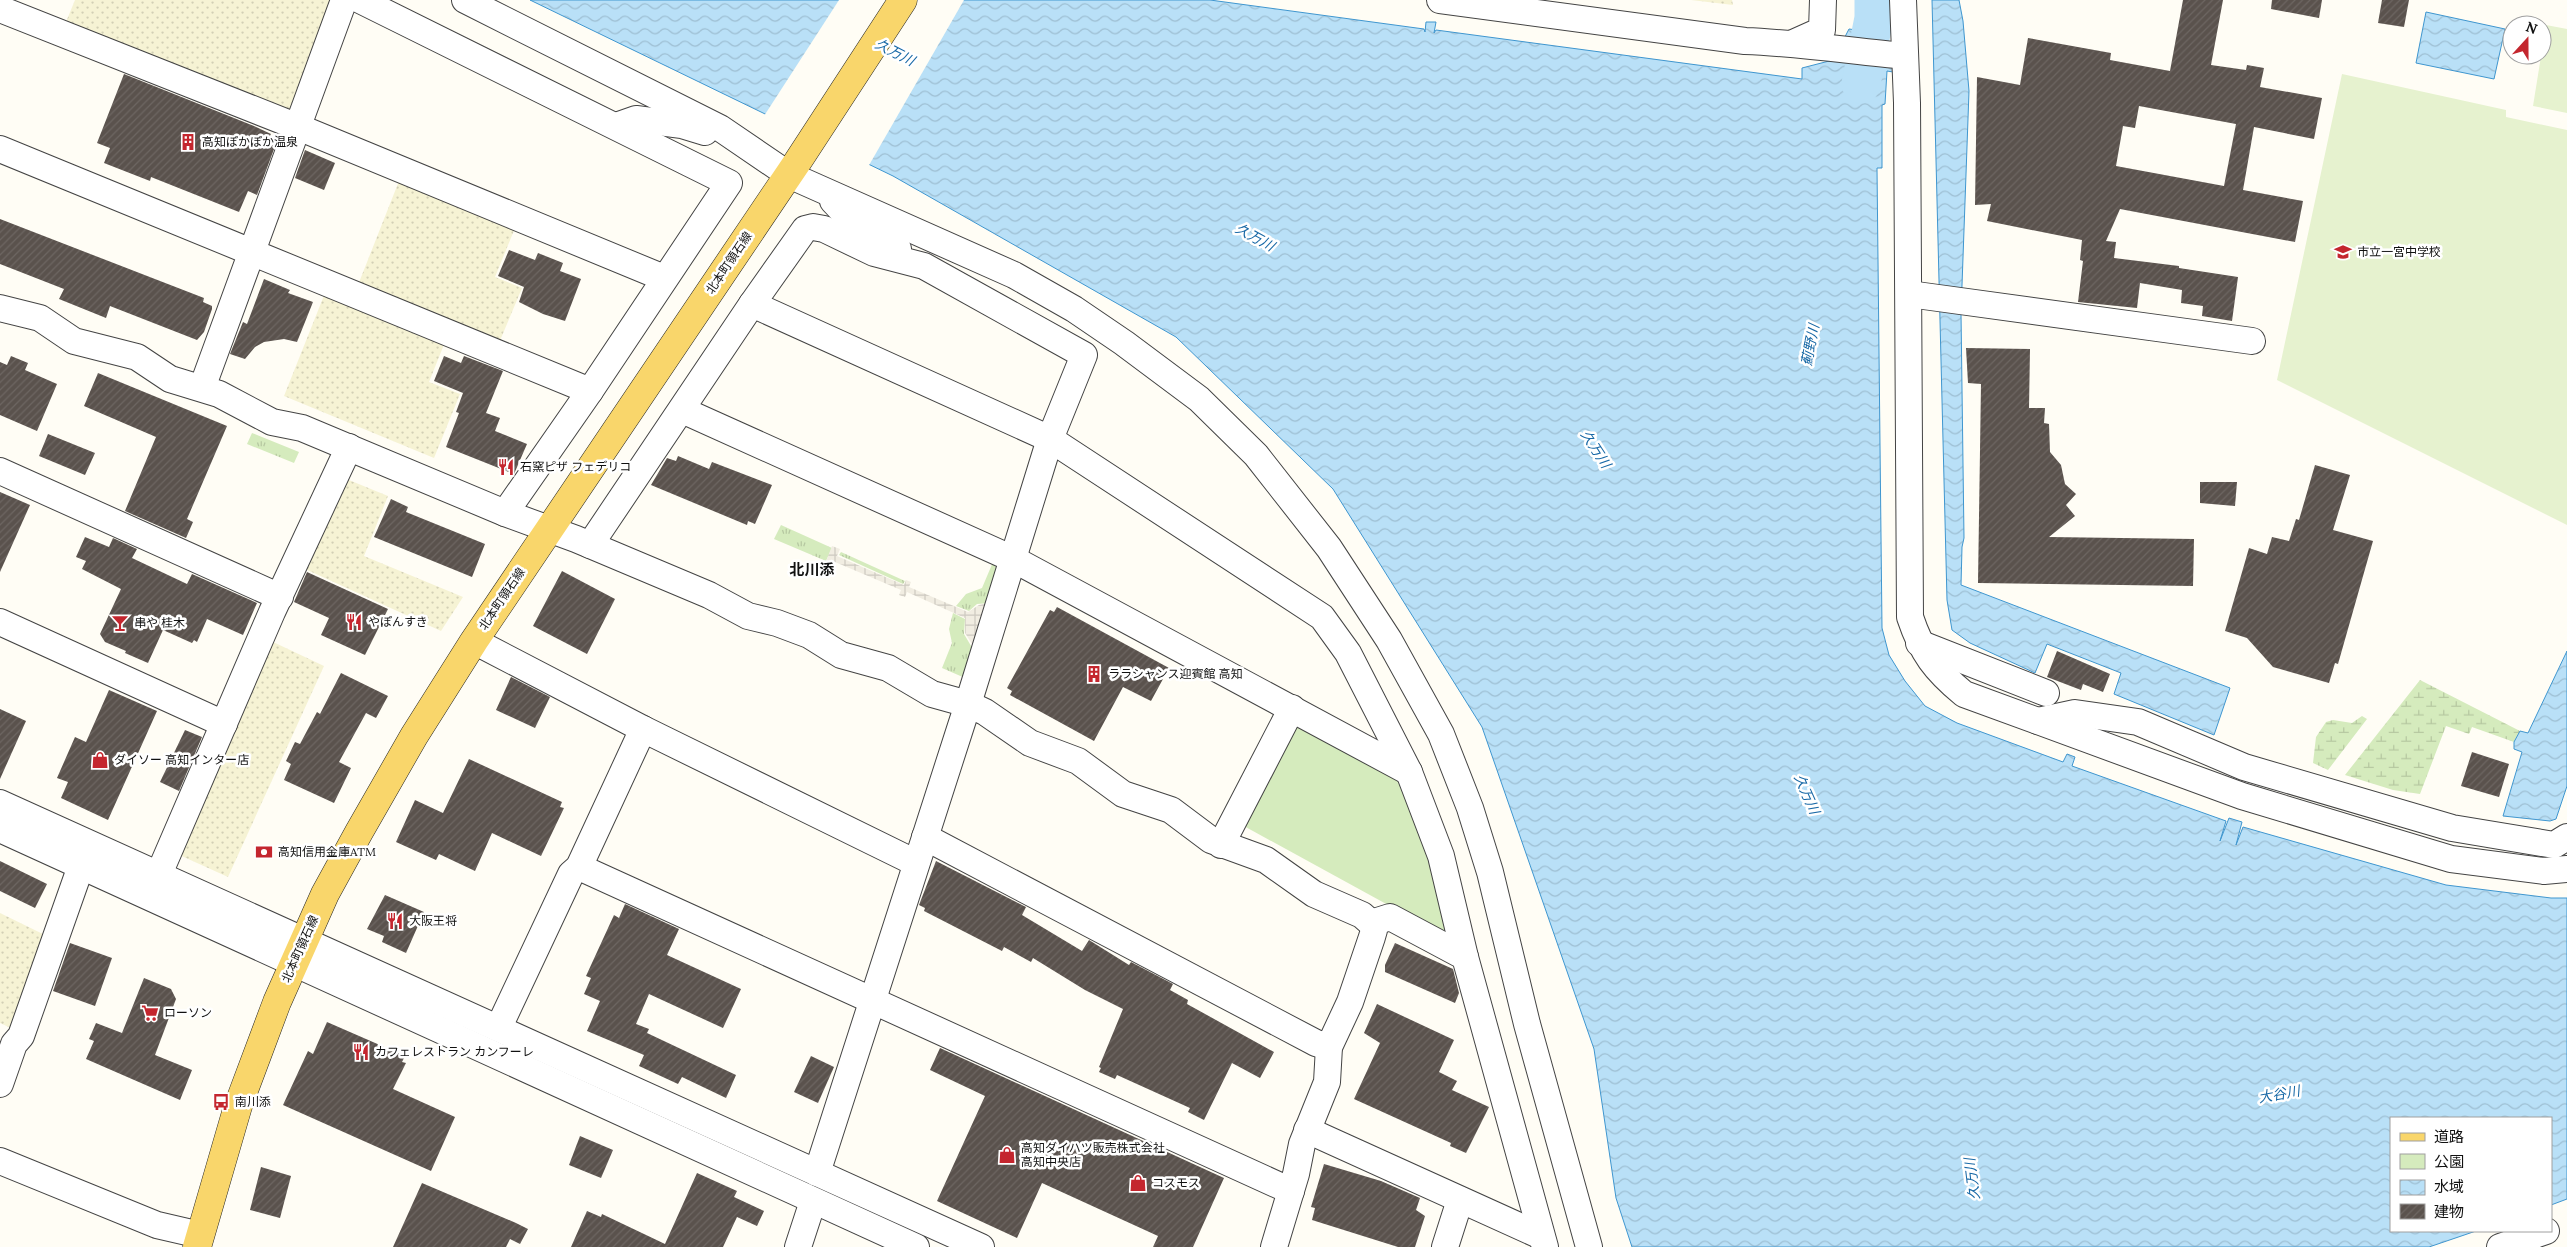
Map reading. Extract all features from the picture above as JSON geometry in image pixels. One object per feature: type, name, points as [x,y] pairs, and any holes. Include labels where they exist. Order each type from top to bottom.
[{"type":"main road","name":"北本町領石線","points":[[198,1241],[238,1106],[277,1002],[325,894],[368,816],[414,736],[474,641],[794,168],[903,0]]},
{"type":"street","points":[[202,388],[254,252],[344,0]]},
{"type":"street","points":[[360,0],[729,182],[590,391],[505,513]]},
{"type":"street","points":[[465,0],[720,128],[738,142]]},
{"type":"street","points":[[1440,0],[1745,40],[1905,56]]},
{"type":"street","points":[[1804,45],[1822,30],[1823,0]]},
{"type":"street","points":[[1903,0],[1909,294],[1910,618],[1919,644],[1929,661],[1944,678],[1964,694],[2242,796],[2450,859],[2544,871],[2567,869]]},
{"type":"street","points":[[0,9],[298,127],[664,278]]},
{"type":"street","points":[[616,126],[636,119],[682,125],[738,142],[794,168],[824,191],[849,218],[924,266],[1084,355],[1050,439],[968,704],[817,1173]]},
{"type":"street","points":[[0,148],[590,391]]},
{"type":"street","points":[[824,191],[861,205],[1014,275],[1074,309],[1124,343],[1199,399],[1256,455],[1329,548],[1389,640],[1436,725],[1470,808],[1490,872],[1528,1024],[1589,1247]]},
{"type":"street","points":[[590,545],[804,229],[813,227],[824,229],[874,253],[924,266]]},
{"type":"street","points":[[1909,294],[2252,342]]},
{"type":"street","points":[[752,304],[1050,439],[1322,617],[1348,652],[1409,772],[1441,856],[1465,957],[1543,1242]]},
{"type":"street","points":[[0,308],[40,318],[74,341],[137,357],[170,379],[202,388],[236,401],[251,412],[272,422],[302,428],[505,513],[590,545],[709,595],[748,616],[777,623],[809,635],[841,655],[888,668],[932,694],[968,704],[985,712],[1030,743],[1078,761],[1123,794],[1171,810],[1200,834],[1222,845],[1266,860],[1314,894],[1352,910],[1371,923],[1374,930],[1372,937],[1350,1002],[1329,1047],[1327,1082],[1307,1130],[1274,1247]]},
{"type":"street","points":[[682,410],[1013,559],[1409,772]]},
{"type":"street","points":[[159,874],[280,597],[349,447]]},
{"type":"street","points":[[0,471],[280,597]]},
{"type":"street","points":[[0,622],[224,724]]},
{"type":"street","points":[[474,641],[644,729],[916,863]]},
{"type":"street","points":[[1919,644],[2046,693]]},
{"type":"street","points":[[1222,845],[1292,708]]},
{"type":"street","points":[[2038,721],[2075,713],[2138,722],[2244,767],[2452,828],[2554,845],[2567,837]]},
{"type":"street","points":[[499,1027],[571,874],[580,867],[644,729]]},
{"type":"street","points":[[0,803],[499,1027],[981,1247]]},
{"type":"street","points":[[0,829],[293,965],[916,1247]]},
{"type":"street","points":[[925,837],[1316,1043],[1329,1047]]},
{"type":"street","points":[[0,1084],[7,1040],[21,1036],[82,866]]},
{"type":"street","points":[[580,867],[1291,1191]]},
{"type":"street","points":[[1371,923],[1390,917],[1465,957]]},
{"type":"street","points":[[1307,1130],[1460,1200],[1543,1242]]},
{"type":"street","points":[[0,1161],[198,1241]]},
{"type":"street","points":[[1445,1247],[1460,1200]]},
{"type":"street","points":[[798,1247],[813,1201]]},
{"type":"street","points":[[2552,1229],[2567,1224]]},
{"type":"street","points":[[2500,1247],[2543,1232]]},
{"type":"shaded area","points":[[75,0],[330,0],[332,4],[293,108],[284,112],[66,22]]},
{"type":"shaded area","points":[[1691,0],[1732,0],[1733,5]]},
{"type":"shaded area","points":[[399,181],[515,228],[495,277],[522,288],[499,343],[358,285]]},
{"type":"shaded area","points":[[325,293],[445,342],[429,382],[460,394],[434,458],[284,396]]},
{"type":"shaded area","points":[[344,478],[388,496],[364,556],[463,597],[441,631],[303,568]]},
{"type":"shaded area","points":[[832,546],[840,549],[837,556],[904,585],[906,580],[911,582],[909,587],[968,612],[979,605],[987,603],[975,649],[965,633],[965,618],[907,592],[905,597],[899,595],[901,590],[835,562],[832,567],[825,564]]},
{"type":"shaded area","points":[[271,641],[324,666],[228,877],[175,853]]},
{"type":"shaded area","points":[[0,913],[49,937],[15,1030],[0,1023]]},
{"type":"green space","points":[[2552,26],[2567,29],[2567,113],[2533,106],[2540,65],[2552,65]]},
{"type":"green space","points":[[2342,74],[2506,110],[2506,117],[2567,130],[2567,525],[2277,380]]},
{"type":"green space","points":[[252,433],[299,452],[294,463],[247,444]]},
{"type":"green space","points":[[781,525],[832,548],[826,561],[774,539]]},
{"type":"green space","points":[[841,552],[905,581],[903,584],[839,555]]},
{"type":"green space","points":[[993,562],[999,573],[990,603],[977,604],[969,611],[956,606],[966,594],[982,588]]},
{"type":"green space","points":[[953,613],[965,619],[964,634],[974,651],[965,678],[942,668],[952,643],[949,629]]},
{"type":"green space","points":[[2420,680],[2520,731],[2514,742],[2472,727],[2469,734],[2446,726],[2420,794],[2393,790],[2345,775]]},
{"type":"green space","points":[[2362,716],[2367,719],[2328,770],[2313,763],[2316,737],[2326,722],[2333,720],[2352,723]]},
{"type":"green space","points":[[1304,726],[1406,785],[1449,927],[1441,934],[1242,825],[1293,729]]},
{"type":"water","points":[[530,0],[1210,0],[1424,29],[1425,32],[1426,22],[1436,22],[1434,33],[1436,30],[1802,79],[1802,68],[1833,60],[1849,29],[1886,34],[1893,72],[1887,71],[1885,104],[1882,105],[1882,168],[1877,168],[1882,628],[1889,655],[1905,681],[1925,706],[1957,723],[2063,762],[2067,754],[2075,757],[2072,766],[2226,821],[2220,841],[2229,818],[2242,822],[2236,845],[2243,827],[2446,885],[2551,898],[2567,898],[2567,1199],[2552,1205],[2552,1117],[2390,1117],[2390,1232],[2473,1232],[2429,1247],[1632,1247],[1616,1198],[1594,1049],[1482,727],[1333,489],[1176,337],[893,176]]},
{"type":"water","points":[[1932,0],[1959,0],[1963,21],[1969,91],[1961,313],[1964,538],[1961,585],[2230,688],[2214,735],[2114,694],[2121,673],[2047,644],[2035,673],[1970,643],[1952,630],[1947,600]]},
{"type":"water","points":[[2426,12],[2502,28],[2502,43],[2494,79],[2416,63]]},
{"type":"water","points":[[2567,651],[2567,786],[2556,819],[2550,821],[2503,816],[2522,752],[2514,749],[2514,742],[2520,731],[2528,733]]},
{"type":"pier","points":[[839,0],[964,0],[868,167],[764,116]]},
{"type":"building","points":[[2183,0],[2223,0],[2211,65],[2246,70],[2247,65],[2264,68],[2260,87],[2322,98],[2314,139],[2254,127],[2243,190],[2303,201],[2295,242],[2120,209],[2106,241],[2116,242],[2114,258],[2179,266],[2179,268],[2238,277],[2232,321],[2202,316],[2203,306],[2181,303],[2182,290],[2140,283],[2137,308],[2078,302],[2083,261],[2080,260],[2082,240],[1987,221],[1991,204],[1975,205],[1977,77],[2020,85],[2028,38],[2111,53],[2110,60],[2170,71]],"holes":[[[2139,106],[2236,124],[2224,186],[2116,166],[2123,126],[2135,128]]]},
{"type":"building","points":[[2272,0],[2322,0],[2319,18],[2271,9]]},
{"type":"building","points":[[2382,0],[2409,0],[2404,27],[2378,23]]},
{"type":"building","name":"高知ぽかぽか温泉","points":[[124,74],[271,134],[269,138],[277,141],[257,195],[248,191],[239,212],[151,177],[150,181],[104,163],[110,148],[97,143]]},
{"type":"building","points":[[305,150],[335,163],[324,190],[295,178]]},
{"type":"building","points":[[0,219],[204,298],[203,302],[212,306],[212,309],[204,332],[197,340],[110,306],[106,318],[59,299],[64,289],[0,264]]},
{"type":"building","points":[[509,250],[535,260],[538,253],[563,263],[560,271],[581,279],[565,321],[543,314],[519,302],[524,287],[498,276]]},
{"type":"building","points":[[264,279],[290,290],[288,293],[313,302],[297,342],[284,339],[264,342],[255,347],[245,359],[230,354],[243,322],[247,324]]},
{"type":"building","points":[[1966,348],[2030,349],[2029,408],[2045,408],[2044,423],[2049,424],[2050,452],[2061,465],[2065,484],[2076,494],[2066,505],[2075,516],[2049,537],[2194,539],[2193,586],[1978,583],[1981,384],[1968,383]]},
{"type":"building","points":[[11,356],[28,363],[25,370],[57,384],[37,431],[0,415],[0,362],[7,365]]},
{"type":"building","points":[[444,356],[461,363],[464,356],[503,371],[486,413],[500,418],[495,431],[527,444],[514,474],[446,447],[459,413],[456,412],[463,393],[434,381]]},
{"type":"building","points":[[98,373],[227,426],[187,519],[193,522],[186,538],[125,511],[156,437],[84,406]]},
{"type":"building","points":[[48,434],[95,453],[85,475],[39,456]]},
{"type":"building","points":[[678,456],[709,469],[712,462],[772,485],[755,524],[748,521],[747,525],[651,485],[667,458],[676,461]]},
{"type":"building","points":[[2315,465],[2350,475],[2333,530],[2373,541],[2338,664],[2335,663],[2329,683],[2273,667],[2247,638],[2225,631],[2249,548],[2267,554],[2272,537],[2289,541],[2296,519],[2299,520]]},
{"type":"building","points":[[2200,482],[2237,482],[2235,506],[2200,503]]},
{"type":"building","points":[[0,492],[30,505],[0,572]]},
{"type":"building","points":[[391,499],[408,507],[406,512],[485,544],[472,577],[374,537]]},
{"type":"building","points":[[85,537],[109,547],[113,538],[137,549],[132,558],[187,584],[192,574],[257,603],[243,635],[207,619],[197,642],[194,640],[192,643],[163,630],[148,663],[105,642],[100,634],[121,589],[82,569],[86,561],[76,557]]},
{"type":"building","points":[[562,571],[615,599],[587,654],[533,626]]},
{"type":"building","name":"やぽんすき","points":[[307,572],[388,609],[365,655],[321,635],[329,618],[294,602]]},
{"type":"building","name":"ララシャンス迎賓館 高知","points":[[1057,607],[1169,668],[1151,701],[1123,687],[1094,741],[1010,695],[1012,691],[1007,688],[1050,610],[1054,612]]},
{"type":"building","points":[[2057,651],[2110,674],[2103,692],[2083,684],[2081,690],[2047,677]]},
{"type":"building","points":[[341,673],[388,696],[376,718],[366,713],[339,762],[351,768],[334,803],[284,780],[291,764],[286,761],[295,742],[300,744],[317,712],[320,714]]},
{"type":"building","points":[[511,677],[550,697],[535,728],[496,710]]},
{"type":"building","name":"ダイソー 高知インター店","points":[[109,690],[157,711],[108,820],[61,798],[68,782],[57,778],[75,737],[86,742]]},
{"type":"building","points":[[0,709],[26,721],[0,779]]},
{"type":"building","points":[[185,730],[202,737],[179,791],[160,782]]},
{"type":"building","points":[[2472,752],[2509,764],[2499,797],[2461,786]]},
{"type":"building","points":[[469,759],[562,802],[560,807],[564,808],[541,856],[492,833],[475,871],[439,854],[436,860],[396,842],[415,800],[443,813]]},
{"type":"building","points":[[0,861],[47,884],[35,908],[0,891]]},
{"type":"building","points":[[936,861],[1026,907],[1022,915],[1082,951],[1089,940],[1129,965],[1131,962],[1173,984],[1170,990],[1188,1000],[1187,1004],[1274,1052],[1260,1078],[1232,1063],[1204,1120],[1188,1112],[1190,1108],[1117,1075],[1115,1079],[1099,1072],[1101,1068],[1099,1067],[1123,1009],[1085,990],[1033,958],[1031,962],[1004,947],[1002,951],[924,911],[925,908],[919,905]]},
{"type":"building","name":"大阪王将","points":[[385,895],[424,912],[406,953],[382,942],[384,936],[367,929]]},
{"type":"building","points":[[625,904],[679,929],[667,955],[741,989],[723,1028],[649,994],[636,1024],[649,1029],[647,1033],[736,1075],[726,1098],[682,1077],[678,1084],[639,1066],[644,1055],[587,1031],[600,1001],[584,994],[591,978],[586,976],[614,915],[619,918]]},
{"type":"building","points":[[70,943],[112,958],[95,1006],[53,991]]},
{"type":"building","points":[[1395,943],[1453,969],[1459,993],[1455,1003],[1385,972],[1385,965]]},
{"type":"building","points":[[144,978],[171,989],[176,999],[155,1055],[192,1070],[180,1100],[86,1059],[94,1041],[89,1039],[96,1023],[122,1033]]},
{"type":"building","points":[[1377,1004],[1454,1040],[1439,1072],[1457,1081],[1452,1090],[1489,1107],[1466,1153],[1450,1146],[1451,1143],[1354,1099],[1380,1043],[1364,1033]]},
{"type":"building","points":[[327,1022],[405,1056],[402,1062],[406,1063],[393,1089],[455,1117],[431,1171],[283,1105],[308,1051],[313,1054]]},
{"type":"building","points":[[940,1048],[1224,1178],[1193,1247],[1153,1247],[1158,1236],[1042,1183],[1017,1238],[937,1201],[985,1096],[930,1070]]},
{"type":"building","points":[[811,1056],[834,1067],[818,1103],[794,1092]]},
{"type":"building","points":[[580,1136],[613,1150],[601,1178],[569,1165]]},
{"type":"building","points":[[1324,1164],[1381,1181],[1420,1198],[1416,1210],[1425,1216],[1415,1247],[1398,1247],[1312,1220],[1315,1208],[1311,1207]]},
{"type":"building","points":[[261,1167],[291,1176],[280,1218],[250,1210]]},
{"type":"building","points":[[697,1173],[737,1191],[734,1197],[764,1211],[757,1226],[737,1217],[723,1247],[571,1247],[587,1211],[601,1217],[602,1214],[665,1244]]},
{"type":"building","points":[[422,1183],[528,1229],[520,1244],[510,1239],[506,1247],[393,1247]]},
{"type":"waterway","name":"薊野川","points":[[1861,84],[1874,18],[1874,0]]},
{"type":"place","name":"高知ぽかぽか温泉","points":[[188,142]]},
{"type":"place","name":"市立一宮中学校","points":[[2343,252]]},
{"type":"place","name":"石窯ピザ フェデリコ","points":[[506,467]]},
{"type":"place","name":"やぽんすき","points":[[354,622]]},
{"type":"place","name":"串や 桂木","points":[[120,623]]},
{"type":"place","name":"ララシャンス迎賓館 高知","points":[[1094,674]]},
{"type":"place","name":"ダイソー 高知インター店","points":[[100,760]]},
{"type":"place","name":"高知信用金庫ATM","points":[[264,852]]},
{"type":"place","name":"大阪王将","points":[[395,921]]},
{"type":"place","name":"ローソン","points":[[150,1013]]},
{"type":"place","name":"カフェレストラン カンフーレ","points":[[361,1052]]},
{"type":"place","name":"南川添","points":[[221,1102]]},
{"type":"place","name":"高知ダイハツ販売株式会社 高知中央店","points":[[1007,1155]]},
{"type":"place","name":"コスモス","points":[[1138,1183]]},
{"type":"district","name":"北川添","points":[[812,570]]},
{"type":"water label","name":"久万川","points":[[895,52]]},
{"type":"water label","name":"久万川","points":[[1255,237]]},
{"type":"water label","name":"久万川","points":[[1596,449]]},
{"type":"water label","name":"久万川","points":[[1807,794]]},
{"type":"water label","name":"大谷川","points":[[2279,1094]]},
{"type":"water label","name":"久万川","points":[[1972,1179]]}]
